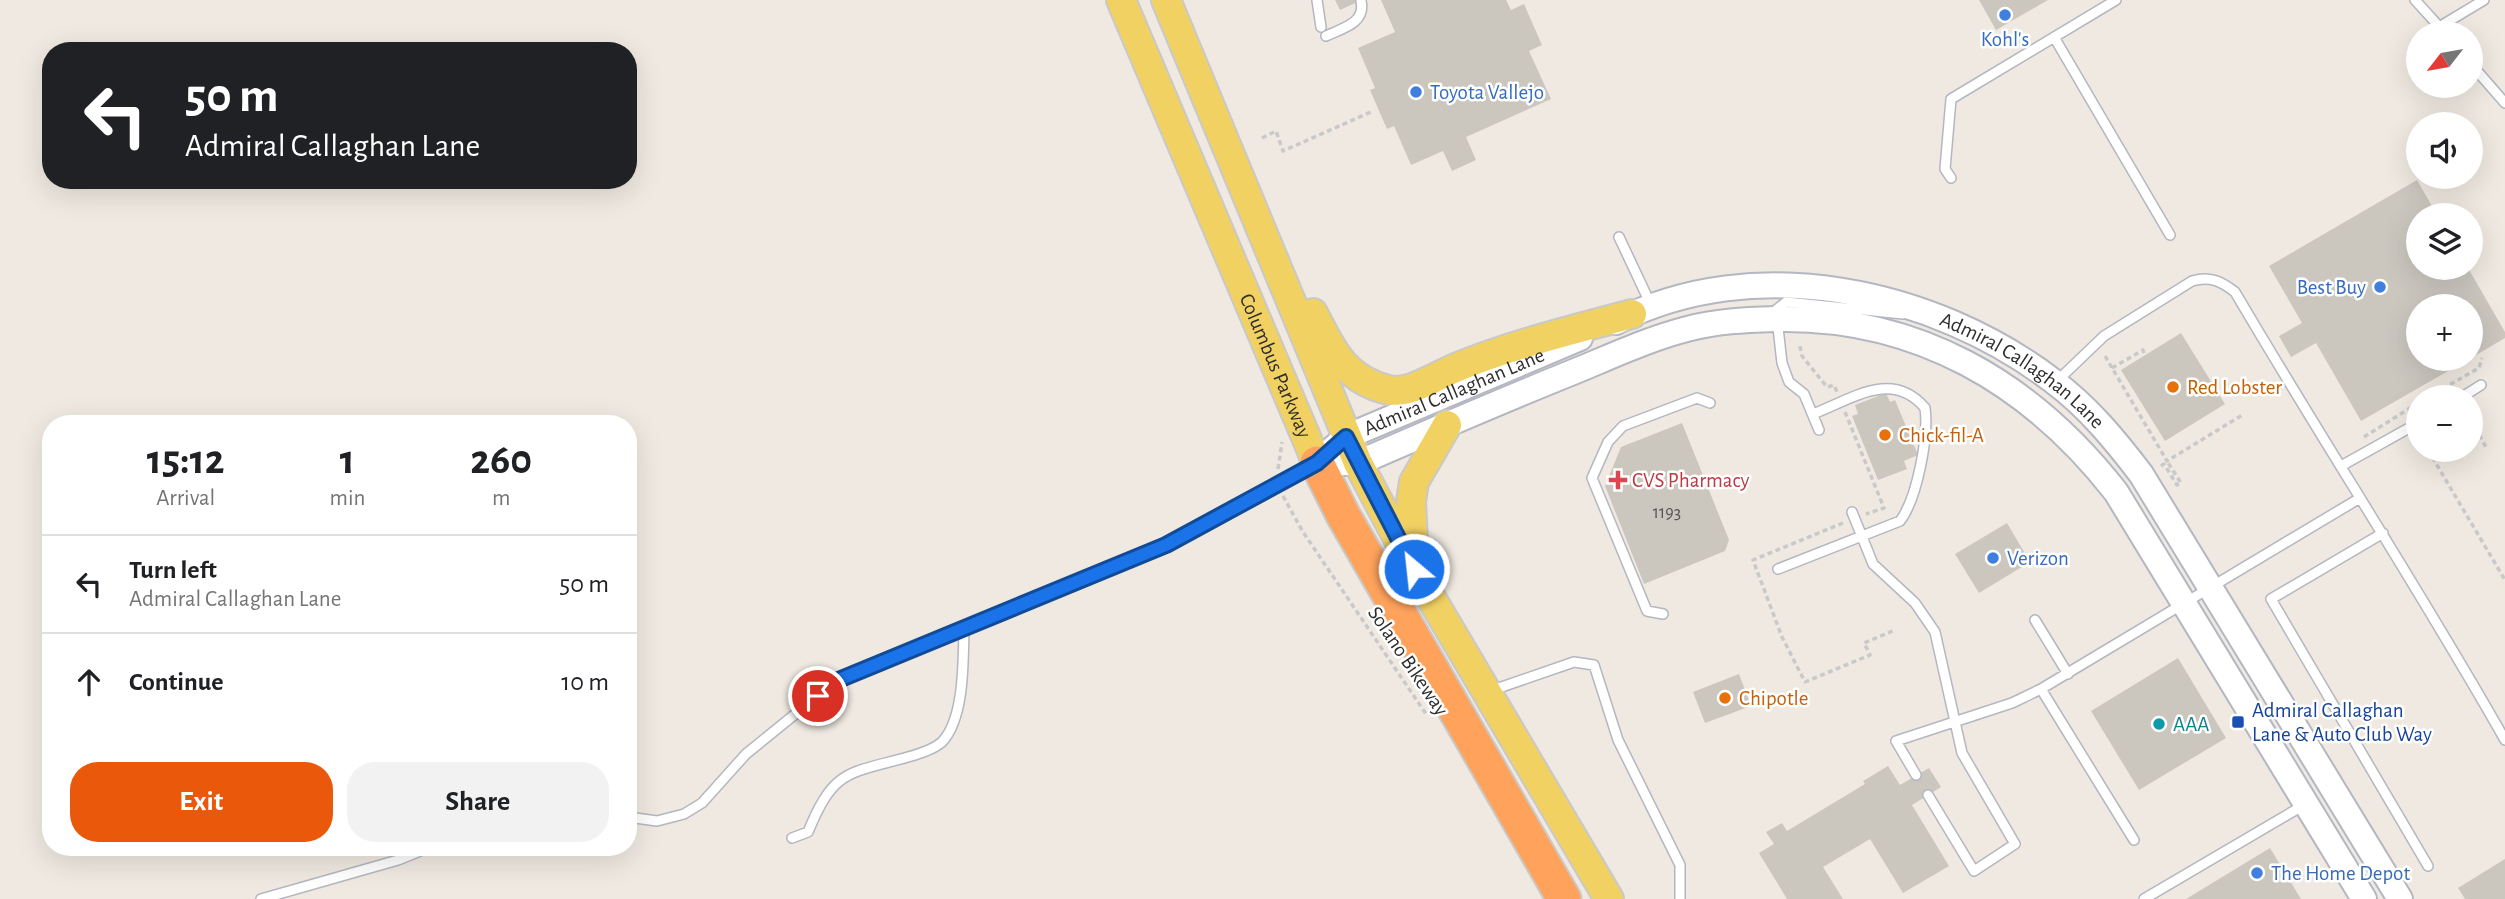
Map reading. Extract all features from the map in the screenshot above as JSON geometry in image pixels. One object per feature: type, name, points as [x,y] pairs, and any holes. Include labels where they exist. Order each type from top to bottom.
[{"type":"highway","name":"Columbus Parkway","points":[[1317,463],[1343,515],[1564,899]]},
{"type":"main road","name":"Columbus Parkway","points":[[1121,0],[1317,463]]},
{"type":"main road","name":"Columbus Parkway","points":[[1166,0],[1358,463],[1414,569],[1609,899]]},
{"type":"main road","points":[[1229,152],[1341,365],[1371,384],[1391,391],[1408,388],[1496,351],[1642,310]]},
{"type":"main road","name":"Admiral Callaghan Lane","points":[[1317,463],[1346,437],[1642,310],[1737,288],[1798,287],[1858,294],[1918,309],[1978,333],[2056,383],[2101,425],[2141,474],[2400,899]]},
{"type":"main road","name":"Admiral Callaghan Lane","points":[[1317,463],[1358,463],[1686,329],[1740,319],[1825,320],[1899,336],[1964,361],[2015,391],[2059,426],[2097,468],[2130,514],[2364,899]]},
{"type":"main road","points":[[1414,569],[1411,501],[1414,482],[1447,425]]},
{"type":"lane","points":[[1317,0],[1324,31],[1357,21],[1363,10],[1361,1]]},
{"type":"lane","points":[[1951,178],[1945,169],[1951,99],[2116,0]]},
{"type":"lane","points":[[2415,0],[2434,21]]},
{"type":"lane","points":[[2455,21],[2484,0]]},
{"type":"lane","points":[[2054,37],[2170,235]]},
{"type":"lane","points":[[2483,78],[2505,103]]},
{"type":"lane","points":[[1619,237],[1642,310]]},
{"type":"lane","points":[[2056,383],[2104,336],[2192,281],[2203,278],[2222,282],[2235,292],[2383,533],[2505,740]]},
{"type":"lane","points":[[1819,430],[1804,394],[1789,382],[1782,363],[1776,310],[1786,302],[1846,307],[1892,315],[1918,309]]},
{"type":"lane","points":[[1778,569],[1900,521],[1911,507],[1926,430],[1925,408],[1909,392],[1886,386],[1813,414]]},
{"type":"lane","points":[[1664,614],[1647,611],[1592,478],[1608,442],[1623,426],[1697,398],[1710,402]]},
{"type":"lane","points":[[2341,466],[2406,430]]},
{"type":"lane","points":[[637,818],[657,821],[693,809],[746,754],[836,681],[1166,545],[1317,463]]},
{"type":"lane","points":[[1916,775],[1896,741],[2012,703],[2041,689],[2360,498]]},
{"type":"lane","points":[[1852,512],[1873,564],[1915,603],[1934,632],[1962,753],[2015,844],[1974,871],[1928,795]]},
{"type":"lane","points":[[2383,533],[2271,599],[2428,866]]},
{"type":"lane","points":[[2035,620],[2068,674]]},
{"type":"lane","points":[[792,838],[808,832],[835,782],[860,771],[923,753],[942,742],[961,692],[964,628]]},
{"type":"lane","points":[[1487,691],[1574,662],[1594,665],[1618,740],[1680,865],[1680,899]]},
{"type":"lane","points":[[2041,689],[2134,840]]},
{"type":"lane","points":[[2144,899],[2306,804]]},
{"type":"lane","points":[[261,899],[408,856]]},
{"type":"path","points":[[1262,138],[1276,131],[1283,151],[1373,111]]},
{"type":"path","points":[[2112,369],[2143,350],[2144,353]]},
{"type":"path","points":[[2105,356],[2181,483],[2177,485],[2164,464],[2153,470]]},
{"type":"path","points":[[2449,385],[2474,371]]},
{"type":"path","points":[[2367,433],[2406,410]]},
{"type":"path","points":[[2168,461],[2244,414]]},
{"type":"path","points":[[1276,483],[1283,435]]},
{"type":"path","points":[[2483,442],[2486,447]]},
{"type":"path","points":[[2435,462],[2505,580]]},
{"type":"path","name":"Solano Bikeway","points":[[1276,483],[1303,532],[1432,724]]},
{"type":"building","points":[[1335,0],[1362,0],[1340,10]]},
{"type":"building","points":[[1381,0],[1506,0],[1511,10],[1524,4],[1542,45],[1529,51],[1551,99],[1466,137],[1476,160],[1452,171],[1443,151],[1411,165],[1394,126],[1387,129],[1370,90],[1375,88],[1358,48],[1395,32]]},
{"type":"building","name":"Kohl's","points":[[1979,0],[2048,0],[1996,30]]},
{"type":"building","name":"Best Buy","points":[[2406,186],[2406,189],[2422,189],[2430,203],[2406,203],[2406,280],[2475,280],[2505,332],[2505,338],[2483,351],[2483,294],[2406,294],[2406,371],[2448,371],[2424,385],[2406,385],[2406,395],[2361,421],[2316,343],[2291,357],[2279,336],[2302,323],[2269,266]]},
{"type":"building","name":"Red Lobster","points":[[2181,333],[2225,404],[2165,441],[2121,370]]},
{"type":"building","name":"Chick-fil-A","points":[[1886,393],[1890,402],[1895,400],[1918,455],[1904,461],[1907,469],[1878,480],[1852,416],[1858,414],[1855,405]]},
{"type":"building","name":"CVS Pharmacy","points":[[1682,423],[1729,540],[1725,551],[1644,584],[1605,486],[1621,447]]},
{"type":"building","name":"Verizon","points":[[2007,523],[2030,562],[1979,593],[1955,554]]},
{"type":"building","name":"AAA","points":[[2178,658],[2226,738],[2139,790],[2091,711]]},
{"type":"building","points":[[1739,674],[1751,706],[1705,723],[1693,692]]},
{"type":"building","points":[[1888,766],[1900,785],[1929,768],[1941,787],[1912,805],[1949,866],[1903,893],[1870,839],[1823,867],[1843,899],[1787,899],[1759,853],[1774,844],[1766,832],[1782,823],[1787,831],[1865,784],[1863,781]]},
{"type":"building","name":"The Home Depot","points":[[2270,848],[2301,899],[2186,899]]},
{"type":"building","points":[[2505,859],[2505,899],[2465,899],[2458,888]]},
{"type":"place","name":"Kohl's","points":[[2005,15]]},
{"type":"place","name":"Toyota Vallejo","points":[[1416,92]]},
{"type":"place","name":"Best Buy","points":[[2380,287]]},
{"type":"place","name":"Red Lobster","points":[[2173,387]]},
{"type":"place","name":"Chick-fil-A","points":[[1885,435]]},
{"type":"place","name":"CVS Pharmacy","points":[[1618,480]]},
{"type":"place","name":"Verizon","points":[[1993,558]]},
{"type":"place","name":"Chipotle","points":[[1725,698]]},
{"type":"place","name":"Admiral Callaghan Lane & Auto Club Way","points":[[2238,722]]},
{"type":"place","name":"AAA","points":[[2159,724]]},
{"type":"place","name":"The Home Depot","points":[[2257,873]]},
{"type":"route","points":[[818,696],[836,681],[1166,545],[1317,463],[1346,437],[1414,569]]}]
